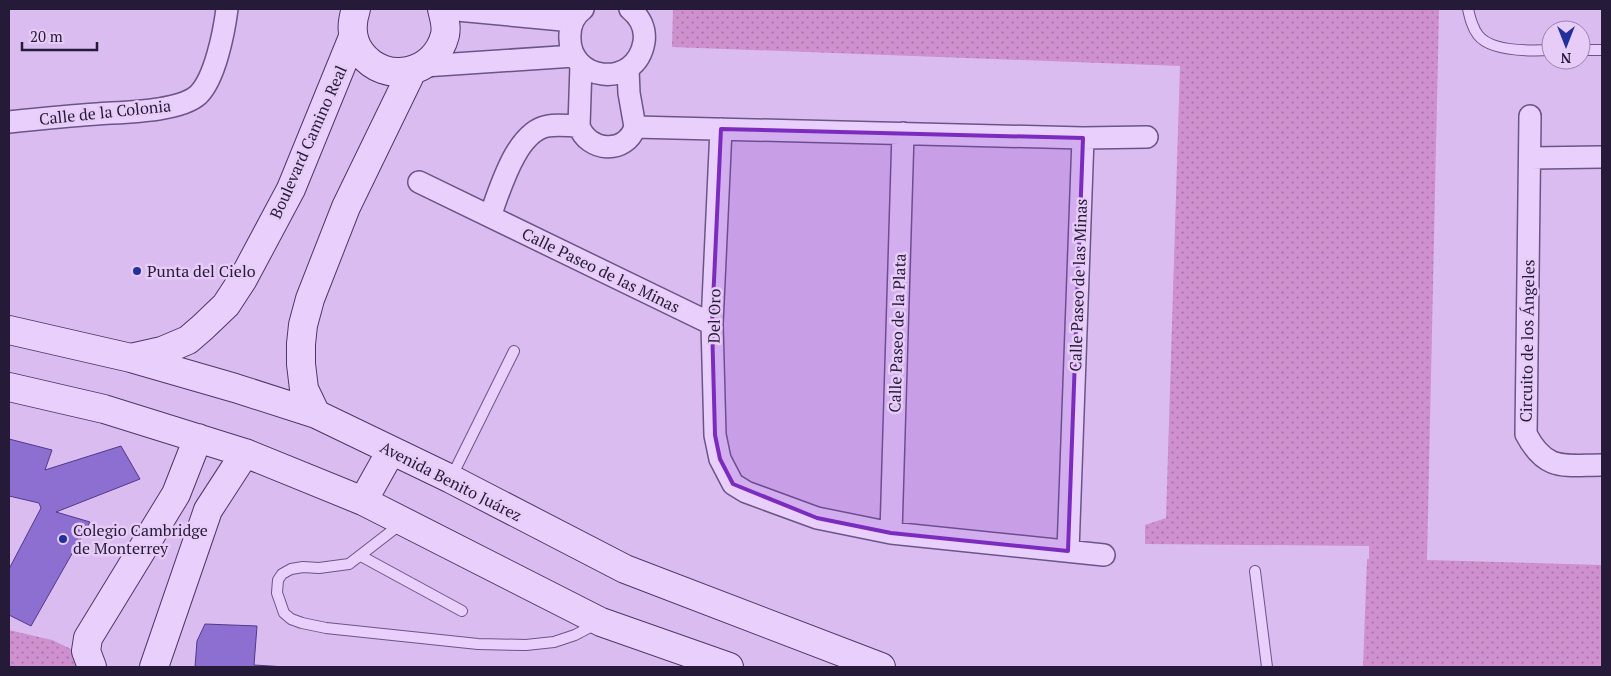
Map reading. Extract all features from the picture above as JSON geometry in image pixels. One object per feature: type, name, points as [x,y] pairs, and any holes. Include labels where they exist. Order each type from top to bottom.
[{"type":"main road","points":[[356,9],[352,27],[354,37],[362,54],[376,66],[387,71],[400,73],[418,68],[434,57],[441,46],[445,34],[444,9]]},
{"type":"main road","name":"Boulevard Camino Real","points":[[131,358],[162,351],[188,340],[226,306],[243,279],[291,189],[354,37]]},
{"type":"main road","points":[[316,414],[304,389],[301,364],[303,325],[310,299],[346,207],[418,68]]},
{"type":"main road","name":"Avenida Benito Juárez","points":[[9,330],[131,358],[316,414],[451,479],[625,569],[881,667]]},
{"type":"main road","points":[[9,387],[104,409],[245,452],[363,501],[601,622],[729,667]]},
{"type":"main road","points":[[92,667],[86,650],[88,638],[176,494],[198,438]]},
{"type":"main road","points":[[363,501],[391,451]]},
{"type":"main road","points":[[154,667],[208,510],[245,452]]},
{"type":"street","name":"Calle de la Colonia","points":[[9,122],[158,109],[183,103],[197,95],[208,81],[215,62],[227,9]]},
{"type":"street","points":[[444,9],[578,15],[570,32],[570,44],[577,60],[579,126],[581,133],[597,146],[606,148],[617,146],[632,134],[635,127],[629,93],[628,69]]},
{"type":"street","points":[[418,68],[577,60],[592,72],[604,75],[616,74],[628,69],[637,60],[643,49],[644,36],[642,24],[630,9]]},
{"type":"street","name":"Circuito de los Ángeles","points":[[1530,116],[1526,434],[1538,453],[1547,460],[1563,465],[1602,465]]},
{"type":"street","points":[[490,216],[509,167],[523,143],[533,133],[549,125],[579,126]]},
{"type":"street","points":[[635,127],[1083,138],[1147,137]]},
{"type":"street","name":"Del Oro","points":[[721,129],[712,324],[716,435],[720,459],[734,484],[746,492],[818,518],[891,533]]},
{"type":"street","name":"Calle Paseo de la Plata","points":[[891,533],[903,133]]},
{"type":"street","name":"Calle Paseo de las Minas","points":[[1068,551],[1083,138]]},
{"type":"street","points":[[1530,158],[1602,157]]},
{"type":"street","name":"Calle Paseo de las Minas","points":[[419,182],[712,324]]},
{"type":"street","points":[[891,533],[1104,555]]},
{"type":"lane","points":[[1468,9],[1472,24],[1479,36],[1491,44],[1526,51],[1541,50]]},
{"type":"lane","points":[[451,479],[514,351]]},
{"type":"lane","points":[[404,521],[349,564],[319,568],[291,568],[282,574],[278,580],[276,593],[284,613],[291,619],[302,623],[326,628],[478,644],[526,645],[554,642],[575,635],[601,622]]},
{"type":"lane","points":[[361,556],[462,611]]},
{"type":"lane","points":[[1255,571],[1267,667]]},
{"type":"highlighted area","points":[[721,129],[1083,138],[1068,551],[891,533],[817,518],[733,484],[720,459],[715,435],[712,324]]},
{"type":"shaded area","points":[[673,9],[1439,9],[1427,560],[1602,565],[1602,667],[1363,667],[1369,546],[1145,544],[1145,525],[1166,518],[1180,66],[672,47]]},
{"type":"shaded area","points":[[9,630],[52,640],[109,667],[9,667]]},
{"type":"building","points":[[9,439],[52,450],[45,470],[121,446],[140,479],[56,512],[90,522],[31,626],[9,615],[9,569],[41,508],[39,503],[9,496]]},
{"type":"building","points":[[205,624],[257,626],[254,665],[286,667],[195,667],[197,641]]},
{"type":"place","name":"Punta del Cielo","points":[[137,271]]},
{"type":"place","name":"Colegio Cambridge de Monterrey","points":[[63,539]]}]
